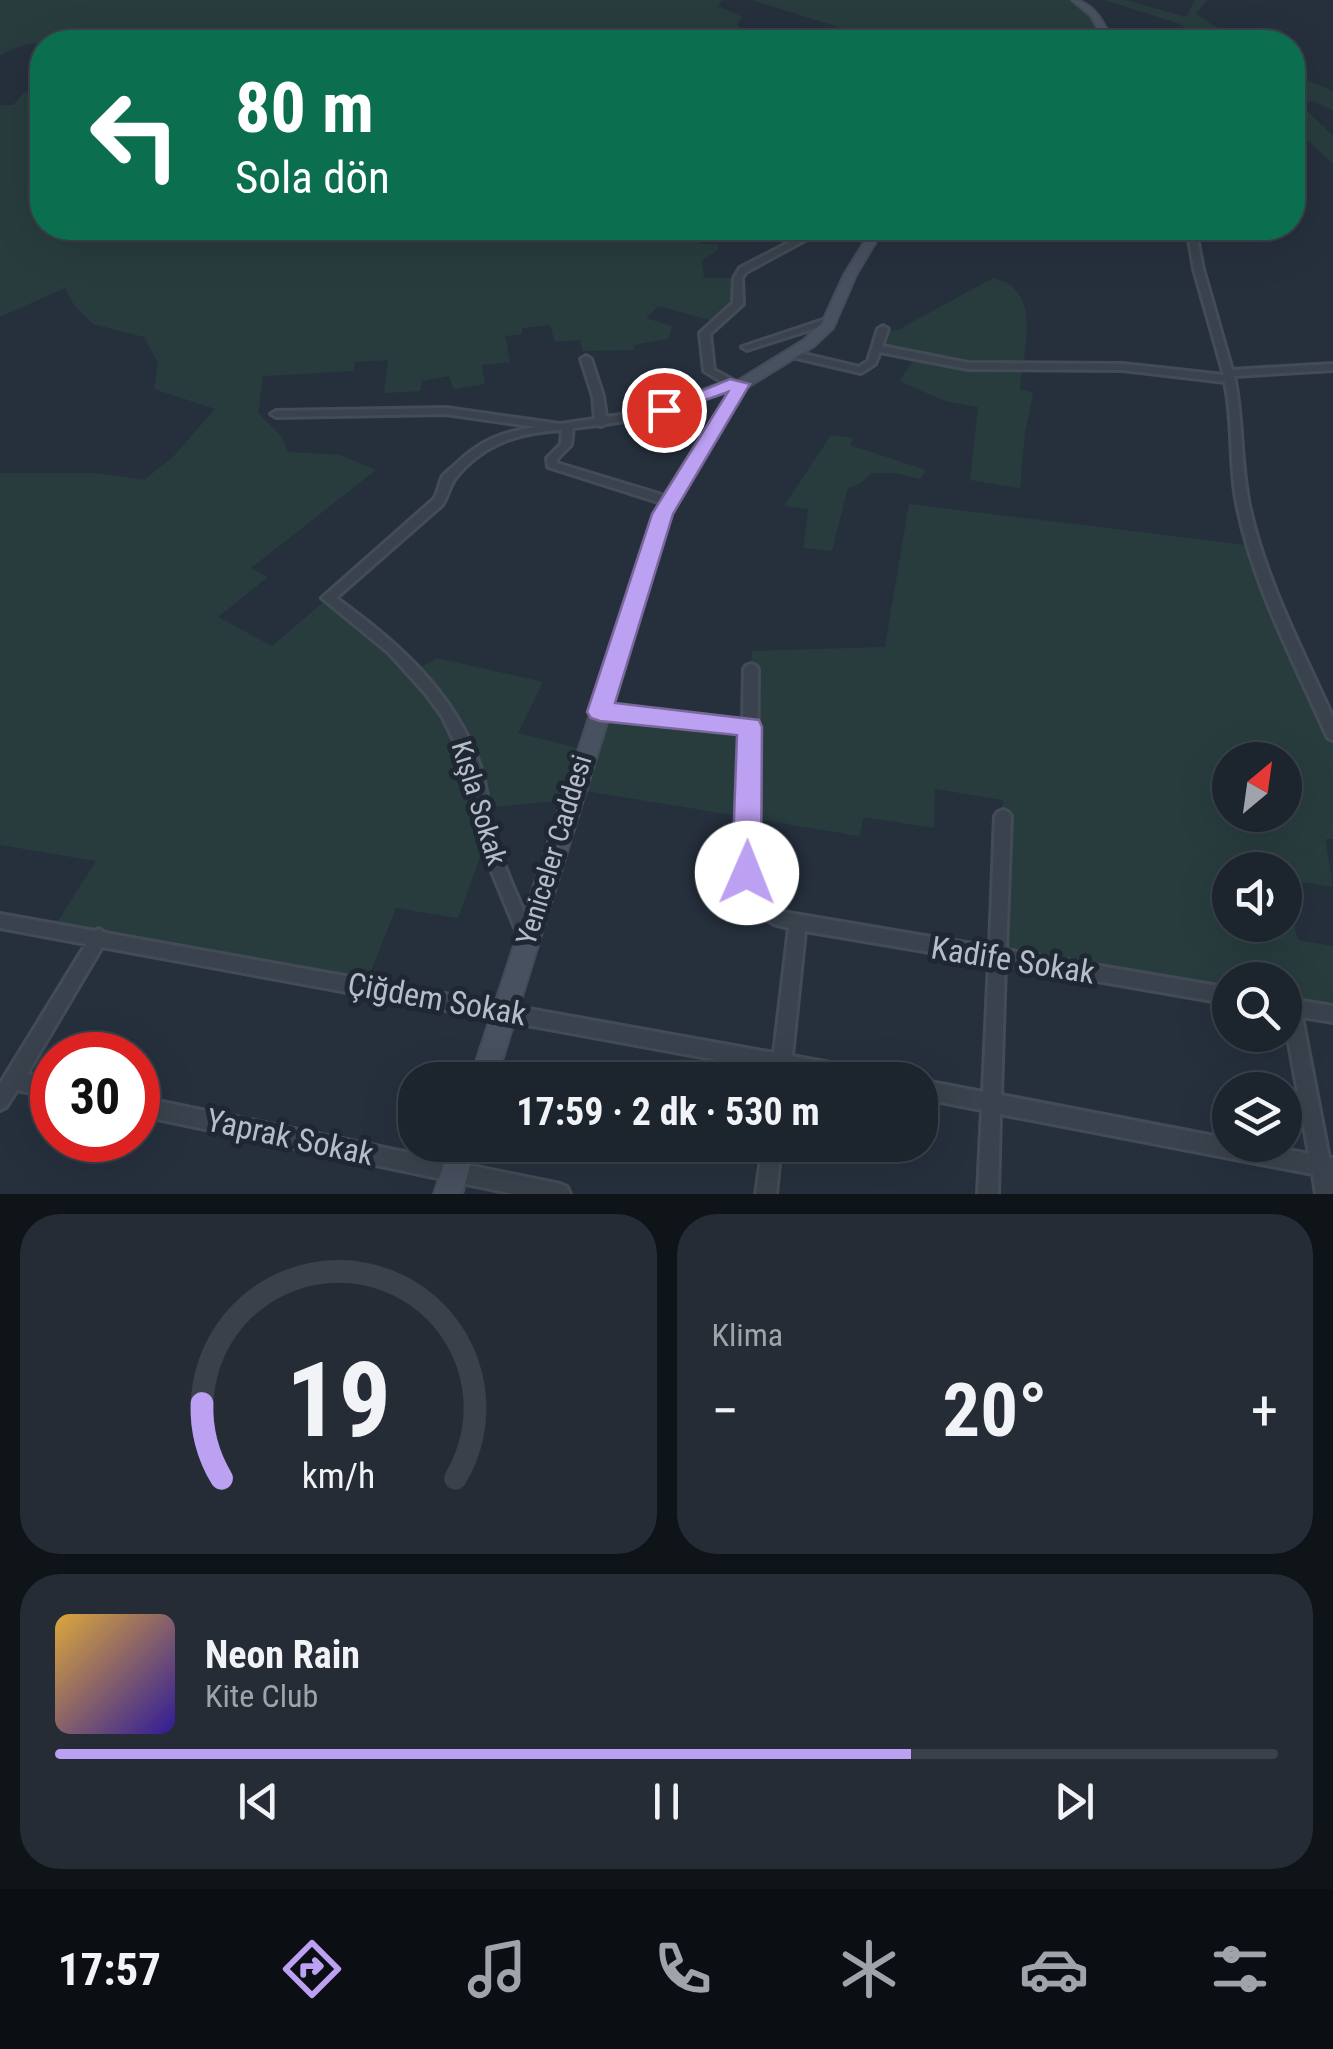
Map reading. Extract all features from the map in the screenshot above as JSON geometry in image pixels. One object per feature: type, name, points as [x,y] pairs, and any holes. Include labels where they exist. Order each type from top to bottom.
[{"type":"street","points":[[1076,0],[1094,15],[1102,30]]},
{"type":"street","points":[[737,384],[709,371],[705,334],[738,304],[738,278],[743,270],[795,240]]},
{"type":"street","name":"Yeniceler Caddesi","points":[[488,1062],[668,501],[737,384],[817,337],[832,320],[850,275],[871,240]]},
{"type":"street","points":[[1194,240],[1210,319],[1228,376],[1235,462],[1249,530],[1270,590],[1333,734]]},
{"type":"street","points":[[747,348],[832,320]]},
{"type":"street","points":[[791,354],[861,370],[872,362],[883,329]]},
{"type":"street","points":[[877,348],[968,366],[1100,366],[1228,376],[1333,366]]},
{"type":"street","points":[[586,359],[598,396],[601,423]]},
{"type":"street","points":[[276,414],[446,411],[568,428],[664,410],[737,384]]},
{"type":"street","points":[[568,428],[568,440],[552,458],[552,465],[668,501]]},
{"type":"street","name":"Kışla Sokak","points":[[527,937],[487,837],[472,764],[454,725],[430,689],[394,649],[328,598],[438,502],[447,479],[484,447],[515,433],[568,428]]},
{"type":"street","points":[[751,669],[748,883],[758,904],[797,925],[782,1062]]},
{"type":"street","points":[[600,712],[750,727]]},
{"type":"street","points":[[988,1194],[1003,816]]},
{"type":"street","name":"Çiğdem Sokak","points":[[0,920],[504,1011],[739,1062]]},
{"type":"street","name":"Kadife Sokak","points":[[797,925],[1212,993]]},
{"type":"street","points":[[0,1101],[100,937]]},
{"type":"street","points":[[1302,1008],[1333,1014]]},
{"type":"street","points":[[1299,1052],[1327,1167],[1326,1194]]},
{"type":"street","points":[[13,1080],[30,1083]]},
{"type":"street","points":[[938,1092],[1327,1167]]},
{"type":"street","name":"Yaprak Sokak","points":[[160,1110],[560,1194]]},
{"type":"street","points":[[766,1194],[770,1162]]},
{"type":"green space","points":[[0,0],[722,0],[718,6],[742,17],[737,25],[742,30],[30,30],[30,44],[0,55]]},
{"type":"green space","points":[[752,0],[1076,0],[1100,30],[842,30]]},
{"type":"green space","points":[[1104,0],[1125,0],[1186,17],[1195,0],[1207,0],[1196,14],[1221,30],[1190,30]]},
{"type":"green space","points":[[1305,79],[1333,91],[1333,110],[1305,102]]},
{"type":"green space","points":[[30,91],[30,240],[701,240],[699,243],[719,245],[702,261],[704,278],[738,278],[739,297],[717,322],[658,306],[646,318],[672,326],[668,339],[633,345],[635,350],[583,351],[580,340],[555,342],[550,325],[522,328],[522,334],[505,336],[510,362],[482,365],[485,384],[454,389],[449,376],[422,381],[420,391],[384,393],[388,360],[355,362],[353,371],[263,376],[258,413],[281,436],[288,452],[340,455],[376,470],[251,568],[268,577],[218,617],[272,646],[328,598],[415,671],[437,658],[543,682],[518,733],[585,750],[600,712],[749,727],[752,651],[885,647],[909,504],[1254,546],[1333,734],[1333,839],[1325,839],[1333,887],[1302,882],[1302,852],[1212,852],[1212,942],[1302,941],[1333,946],[1333,1014],[1302,1009],[1302,962],[1212,962],[1212,993],[998,958],[1003,800],[935,789],[934,828],[864,817],[859,836],[574,789],[570,800],[481,808],[487,837],[458,918],[396,908],[365,986],[53,929],[96,861],[0,845],[0,473],[94,473],[144,480],[172,458],[215,409],[154,389],[158,363],[144,337],[93,324],[74,305],[65,288],[0,317],[0,105],[13,105]]},
{"type":"green space","points":[[1305,109],[1333,136],[1333,164],[1305,138]]},
{"type":"green space","points":[[993,278],[1009,284],[1019,295],[1027,323],[1020,389],[1033,393],[1020,488],[970,480],[978,407],[945,401],[899,381],[916,357],[877,348],[883,331],[898,330]]},
{"type":"green space","points":[[831,435],[853,438],[850,445],[926,470],[920,479],[871,473],[848,488],[832,551],[804,548],[808,509],[784,506]]},
{"type":"route","points":[[664,410],[730,384],[741,384],[663,514],[600,712],[750,727],[747,873]]}]
